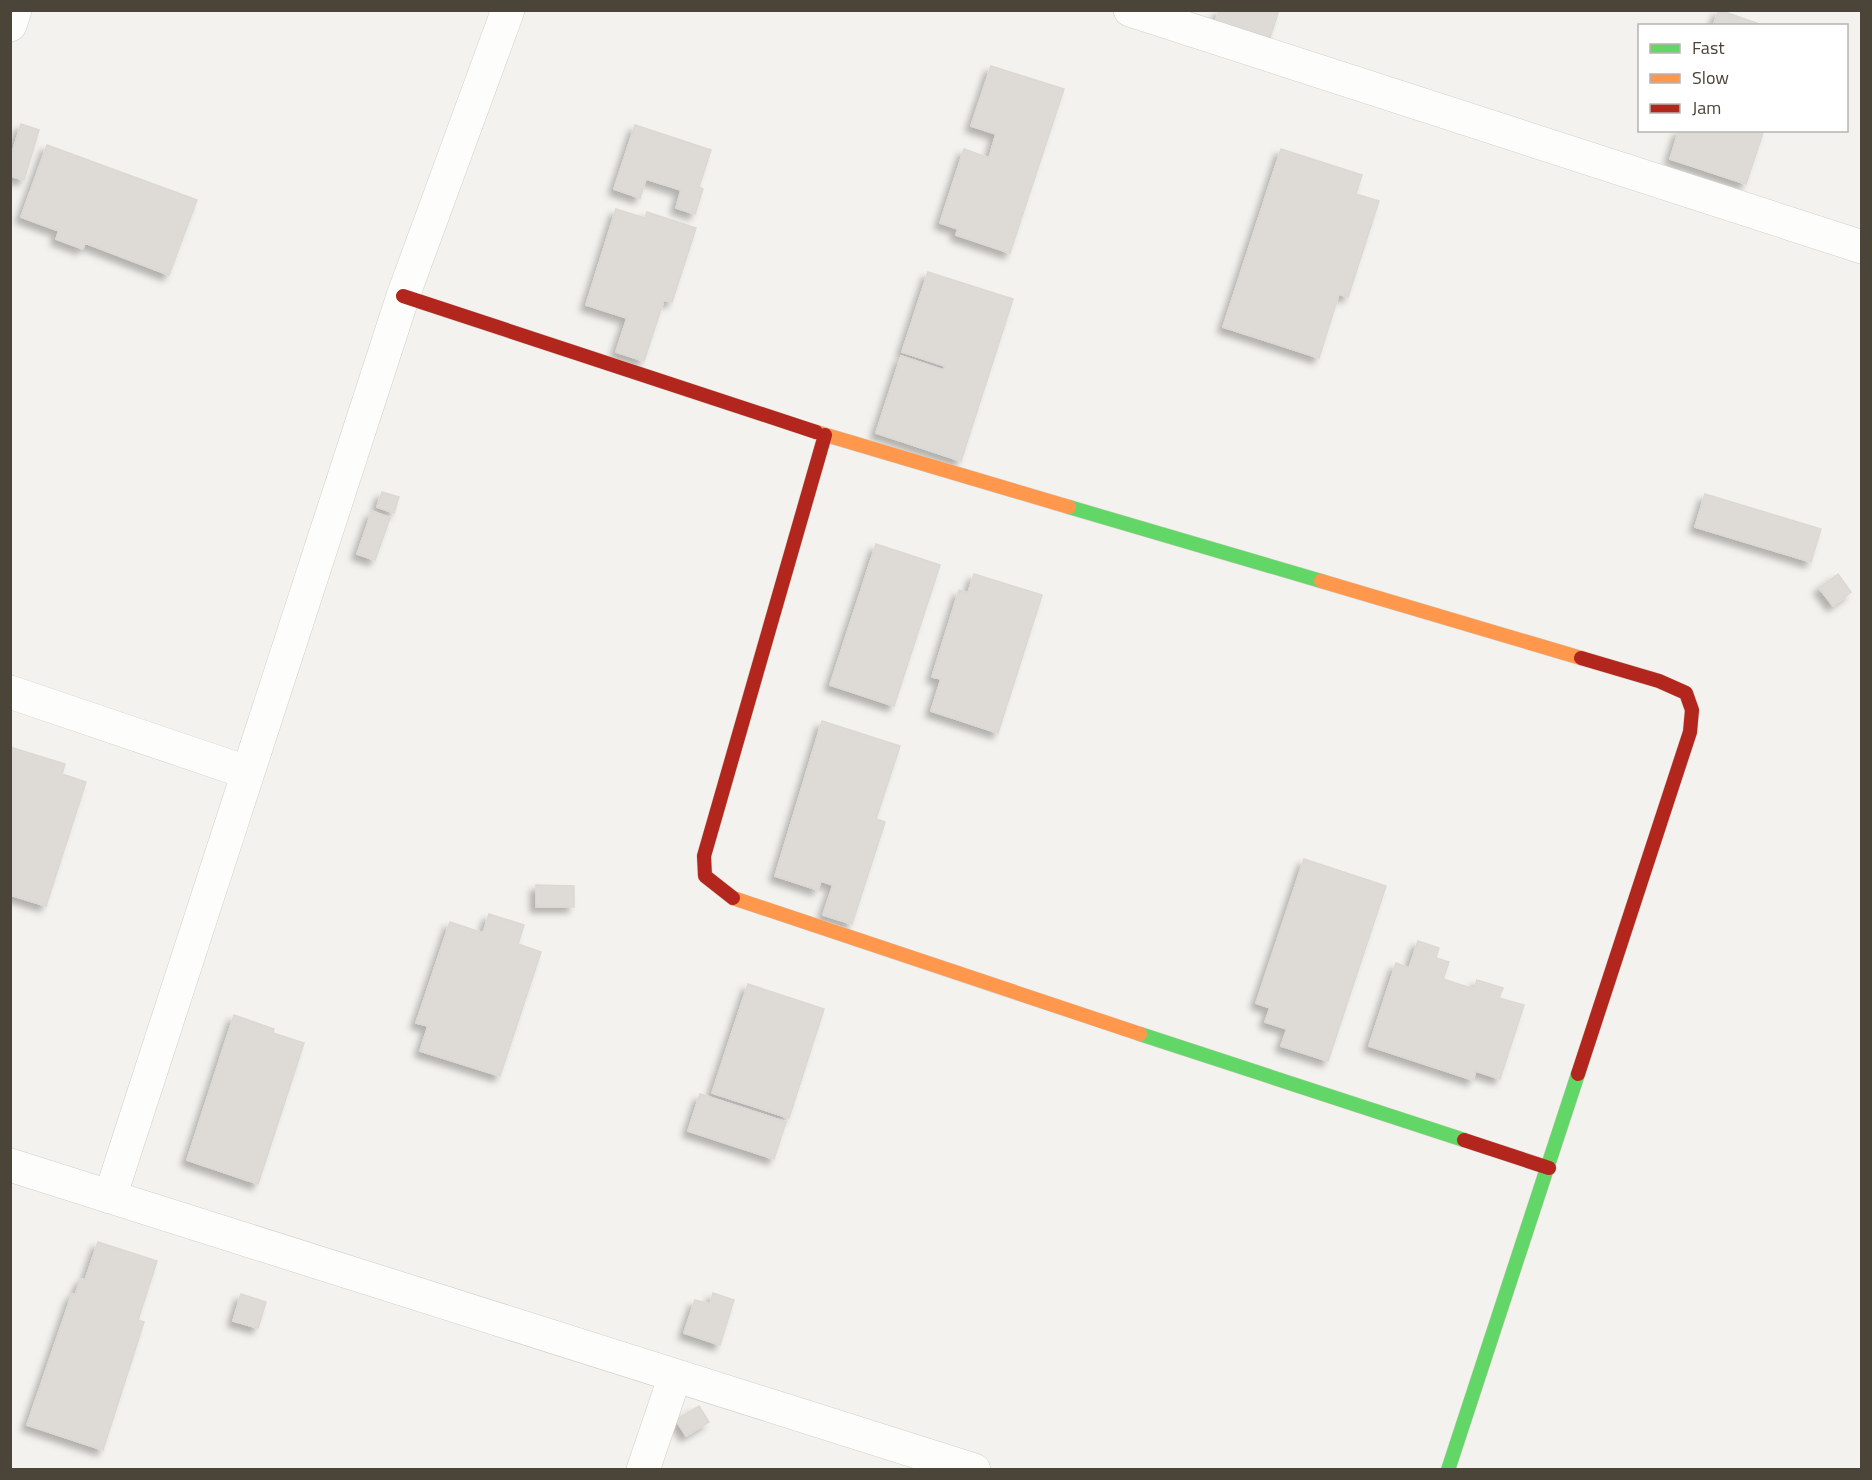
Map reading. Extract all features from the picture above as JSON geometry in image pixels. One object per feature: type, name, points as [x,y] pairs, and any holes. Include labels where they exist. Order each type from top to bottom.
[{"type":"street","points":[[10,25],[15,10]]},
{"type":"street","points":[[110,1197],[246,772],[403,296],[508,10]]},
{"type":"street","points":[[1130,10],[1862,247]]},
{"type":"street","points":[[403,296],[825,435],[1659,681],[1686,693],[1692,710],[1690,732],[1549,1168],[1448,1470]]},
{"type":"street","points":[[825,435],[704,856],[705,876],[718,889],[739,902],[1549,1168]]},
{"type":"street","points":[[10,692],[246,772]]},
{"type":"street","points":[[10,1165],[974,1470]]},
{"type":"street","points":[[644,1470],[675,1376]]},
{"type":"building","points":[[1219,10],[1279,10],[1269,41],[1215,23]]},
{"type":"building","points":[[1719,10],[1759,24],[1714,24]]},
{"type":"building","points":[[991,66],[1064,89],[1010,253],[956,235],[958,229],[940,223],[964,149],[989,158],[996,134],[971,126]]},
{"type":"building","points":[[21,124],[39,130],[24,180],[10,176],[10,160]]},
{"type":"building","points":[[635,125],[711,150],[699,187],[703,189],[695,214],[676,208],[681,190],[646,179],[640,198],[614,189]]},
{"type":"building","points":[[1678,132],[1763,132],[1746,184],[1670,159]]},
{"type":"building","points":[[47,145],[197,200],[169,275],[85,243],[83,249],[56,239],[59,231],[21,217]]},
{"type":"building","points":[[1281,149],[1362,175],[1356,194],[1379,201],[1348,297],[1339,294],[1319,358],[1223,327]]},
{"type":"building","points":[[616,209],[645,218],[647,212],[696,228],[672,302],[664,300],[644,361],[616,352],[627,318],[586,305]]},
{"type":"building","points":[[928,272],[1013,299],[961,461],[876,433],[901,356],[943,370],[945,366],[902,352]]},
{"type":"building","points":[[382,492],[399,497],[394,513],[377,507]]},
{"type":"building","points":[[1705,494],[1821,529],[1811,562],[1695,527]]},
{"type":"building","points":[[372,511],[390,518],[375,560],[357,554]]},
{"type":"building","points":[[876,544],[940,565],[894,706],[830,685]]},
{"type":"building","points":[[974,574],[1042,595],[998,733],[931,711],[941,679],[932,677],[959,590],[968,593]]},
{"type":"building","points":[[1838,574],[1851,592],[1833,606],[1819,588]]},
{"type":"building","points":[[822,721],[900,746],[876,819],[885,822],[852,924],[823,915],[833,885],[821,881],[818,890],[775,876]]},
{"type":"building","points":[[10,747],[65,764],[62,774],[86,782],[46,906],[10,895]]},
{"type":"building","points":[[1304,859],[1386,886],[1328,1061],[1281,1046],[1287,1029],[1265,1022],[1270,1008],[1256,1003]]},
{"type":"building","points":[[536,885],[574,886],[574,907],[536,907]]},
{"type":"building","points":[[489,914],[524,925],[518,944],[541,952],[500,1076],[420,1051],[428,1026],[416,1023],[450,922],[483,933]]},
{"type":"building","points":[[1418,941],[1439,948],[1436,958],[1449,962],[1443,979],[1474,989],[1477,980],[1503,988],[1499,998],[1524,1005],[1500,1079],[1476,1071],[1473,1080],[1369,1046],[1396,963],[1409,968]]},
{"type":"building","points":[[748,984],[824,1009],[789,1118],[712,1093]]},
{"type":"building","points":[[234,1015],[274,1029],[273,1033],[304,1043],[258,1184],[187,1160]]},
{"type":"building","points":[[700,1094],[786,1122],[774,1159],[688,1131]]},
{"type":"building","points":[[98,1242],[157,1261],[138,1320],[144,1322],[103,1450],[27,1425],[72,1294],[75,1295],[81,1279],[85,1280]]},
{"type":"building","points":[[713,1293],[734,1300],[720,1345],[684,1333],[695,1300],[710,1304]]},
{"type":"building","points":[[241,1294],[266,1302],[258,1328],[233,1321]]},
{"type":"building","points":[[699,1406],[709,1422],[686,1436],[676,1420]]},
{"type":"traffic: fast","points":[[1069,507],[1321,581]]},
{"type":"traffic: fast","points":[[1140,1034],[1464,1140]]},
{"type":"traffic: fast","points":[[1448,1470],[1578,1074]]},
{"type":"traffic: slow","points":[[816,432],[1069,507]]},
{"type":"traffic: slow","points":[[1321,581],[1581,658]]},
{"type":"traffic: slow","points":[[733,898],[1140,1034]]},
{"type":"traffic: jam","points":[[403,296],[816,432]]},
{"type":"traffic: jam","points":[[733,898],[705,876],[704,856],[825,435]]},
{"type":"traffic: jam","points":[[1578,1074],[1690,732],[1692,710],[1686,693],[1659,681],[1581,658]]},
{"type":"traffic: jam","points":[[1464,1140],[1549,1168]]}]
